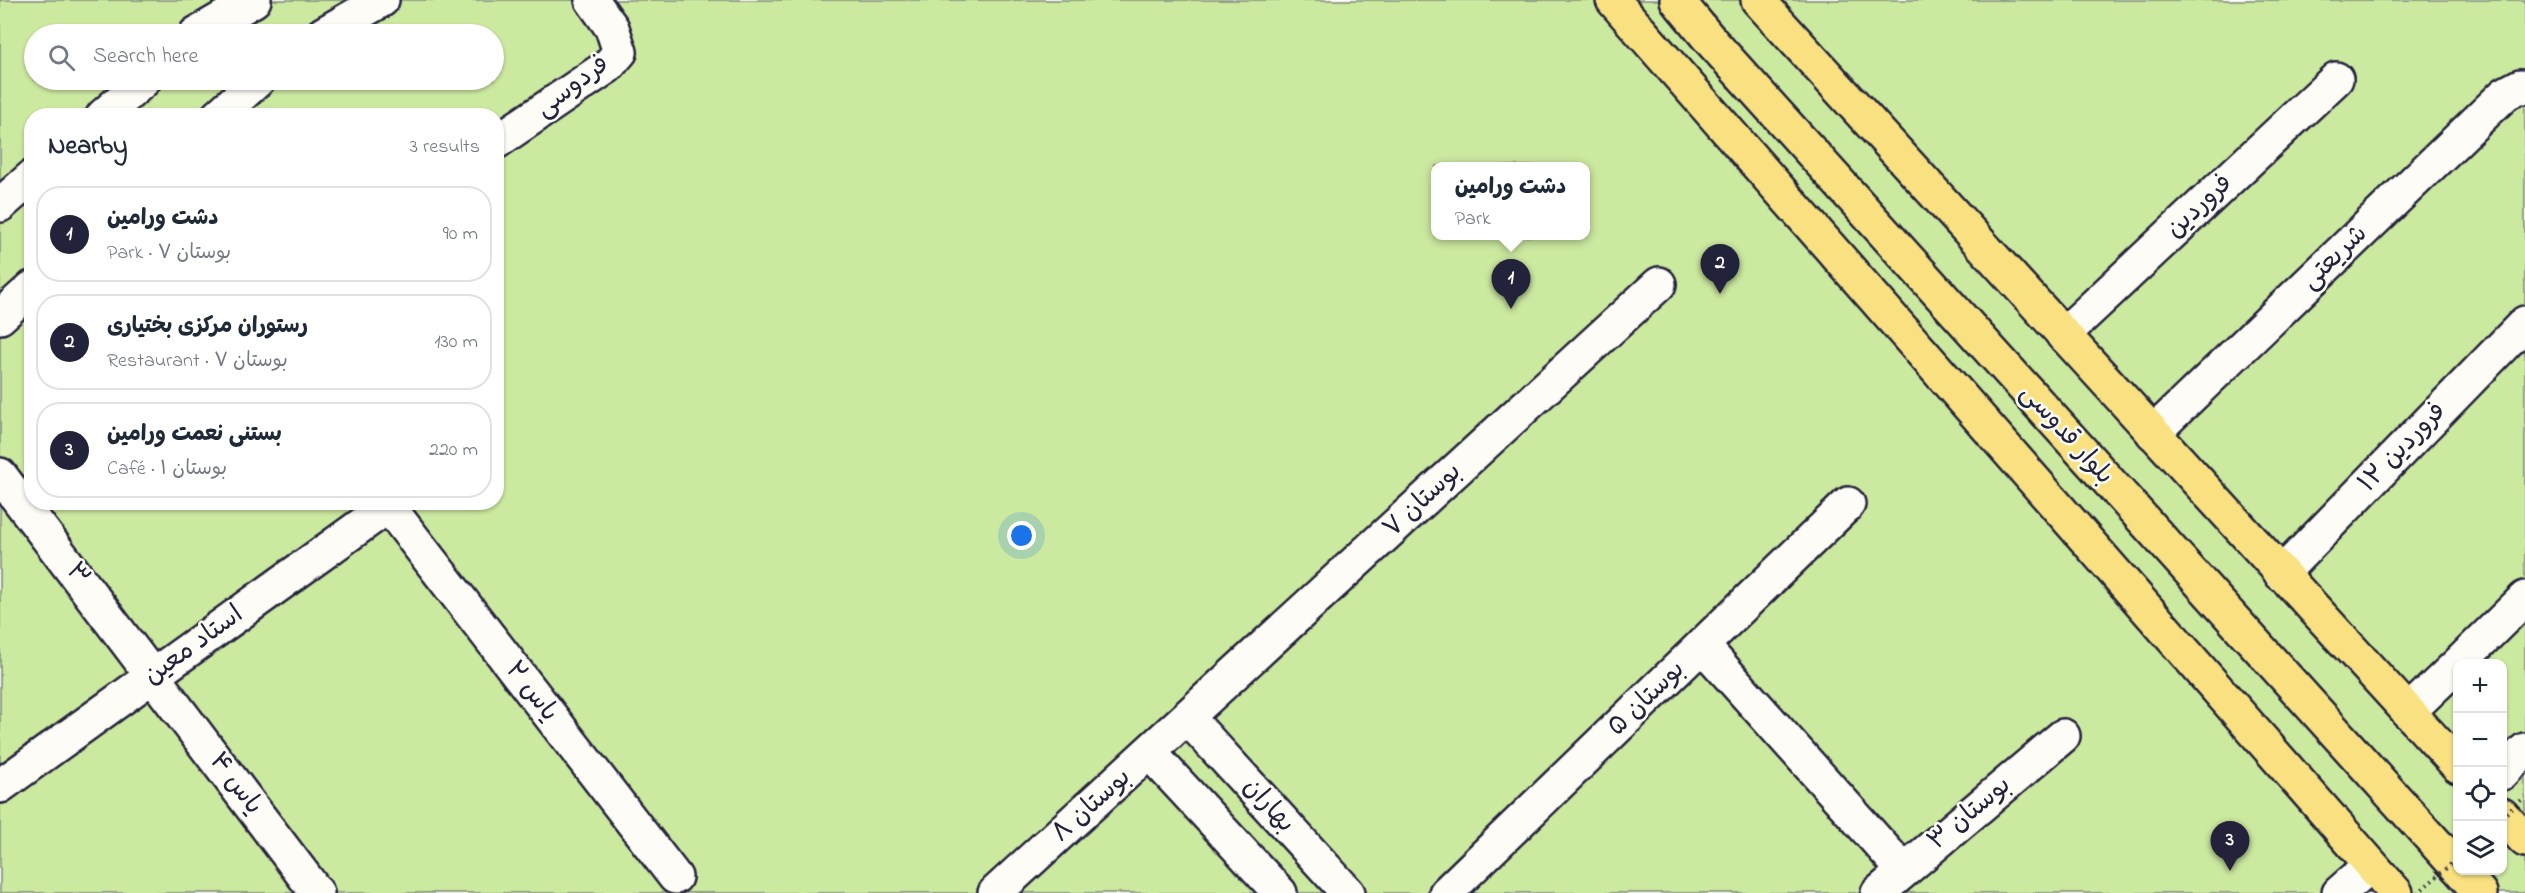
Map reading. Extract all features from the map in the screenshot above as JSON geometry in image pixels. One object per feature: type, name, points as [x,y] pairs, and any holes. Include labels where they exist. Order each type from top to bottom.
[{"type":"main road","points":[[1613,0],[2396,893]]},
{"type":"main road","name":"بلوار قدوسی","points":[[1677,0],[1711,41],[2453,862]]},
{"type":"main road","points":[[1758,0],[2453,762]]},
{"type":"main road","points":[[2507,821],[2525,840]]},
{"type":"main road","name":"بلوار قدوسی","points":[[2464,875],[2480,893]]},
{"type":"street","points":[[213,24],[254,0]]},
{"type":"street","points":[[340,24],[382,0]]},
{"type":"street","name":"فردوسی","points":[[504,137],[608,66],[620,52],[612,28],[592,0]]},
{"type":"street","name":"فروردین","points":[[2063,335],[2336,79]]},
{"type":"street","name":"شریعتی","points":[[2153,433],[2505,94],[2522,87]]},
{"type":"street","points":[[112,108],[133,90]]},
{"type":"street","points":[[227,108],[247,90]]},
{"type":"street","points":[[0,205],[24,184]]},
{"type":"street","name":"بوستان ۷","points":[[1188,718],[1659,284]]},
{"type":"street","points":[[0,317],[24,295]]},
{"type":"street","name":"۱۲ فروردین","points":[[2281,574],[2525,323]]},
{"type":"street","name":"۳","points":[[0,475],[24,506]]},
{"type":"street","name":"بوستان ۵","points":[[1446,893],[1848,504]]},
{"type":"street","name":"۳","points":[[27,510],[154,675]]},
{"type":"street","name":"استاد معین","points":[[0,786],[378,510]]},
{"type":"street","name":"یاس ۲","points":[[391,510],[675,877]]},
{"type":"street","points":[[2463,659],[2525,598]]},
{"type":"street","points":[[1702,645],[1903,870]]},
{"type":"street","points":[[2408,712],[2453,669]]},
{"type":"street","name":"یاس ۴","points":[[154,675],[317,893]]},
{"type":"street","name":"بوستان ۸","points":[[995,893],[1188,718]]},
{"type":"street","name":"بهاران","points":[[1188,718],[1348,893]]},
{"type":"street","name":"بوستان ۳","points":[[1878,893],[2063,736]]},
{"type":"street","points":[[2507,768],[2525,750]]},
{"type":"street","name":"بهاران","points":[[1150,753],[1280,893]]},
{"type":"street","points":[[2340,893],[2371,865]]},
{"type":"path","points":[[2507,812],[2525,797]]},
{"type":"path","points":[[2418,893],[2453,862]]},
{"type":"green space","points":[[0,0],[2525,0],[2525,893],[0,893]]},
{"type":"place","name":"رستوران مرکزی بختیاری","points":[[1720,294]]},
{"type":"place","name":"دشت ورامین","points":[[1511,309]]},
{"type":"place","name":"بستنی نعمت ورامین","points":[[2230,871]]}]
